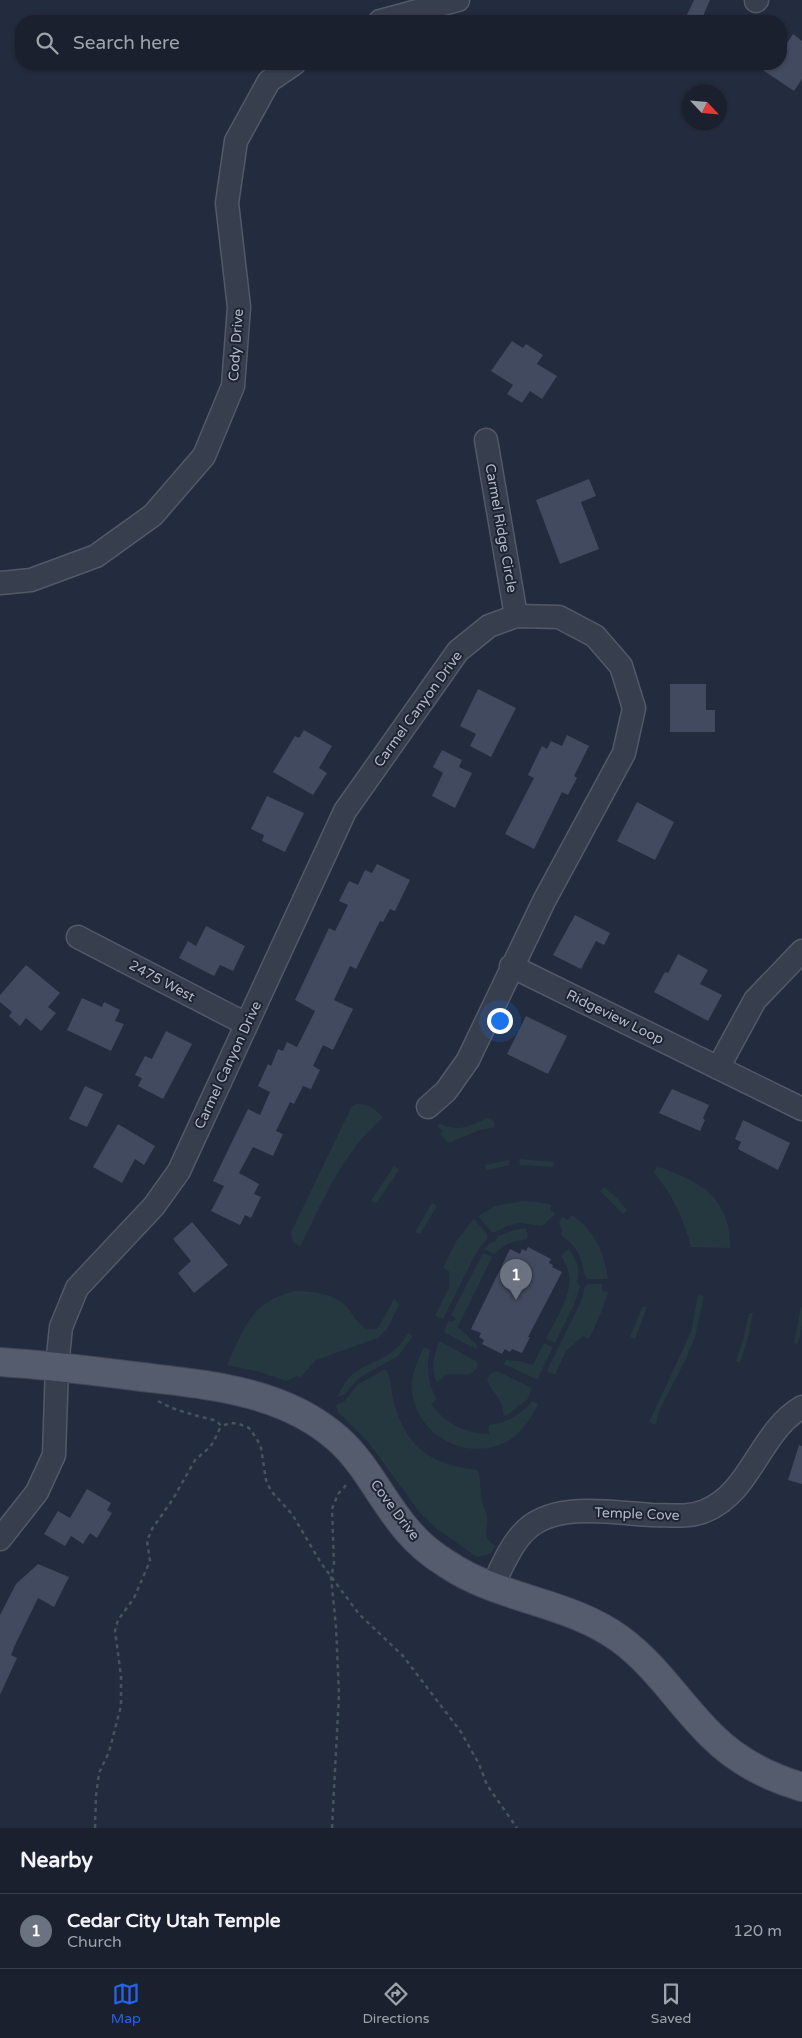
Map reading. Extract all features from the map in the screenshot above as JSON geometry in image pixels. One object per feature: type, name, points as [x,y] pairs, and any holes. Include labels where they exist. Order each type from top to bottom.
[{"type":"main road","name":"Cove Drive","points":[[0,1362],[57,1366],[229,1388],[268,1399],[292,1410],[324,1428],[352,1453],[406,1529],[420,1543],[448,1565],[492,1587],[573,1613],[604,1628],[647,1662],[701,1725],[724,1747],[760,1771],[802,1787]]},
{"type":"street","points":[[402,15],[458,0]]},
{"type":"street","name":"Cody Drive","points":[[0,583],[31,580],[96,556],[153,515],[204,456],[233,386],[239,307],[227,203],[236,141],[269,82],[286,70]]},
{"type":"street","name":"Carmel Ridge Circle","points":[[486,440],[516,616]]},
{"type":"street","name":"Carmel Canyon Drive","points":[[0,1539],[37,1492],[54,1455],[57,1366],[61,1328],[77,1288],[154,1206],[179,1171],[345,811],[458,651],[489,626],[516,616],[559,617],[595,636],[621,666],[634,708],[624,753],[544,901],[468,1060],[450,1085],[428,1107]]},
{"type":"street","name":"2475 West","points":[[78,937],[246,1024]]},
{"type":"street","points":[[718,1068],[755,1000],[802,951]]},
{"type":"street","name":"Ridgeview Loop","points":[[512,966],[802,1109]]},
{"type":"street","name":"Temple Cove","points":[[492,1587],[521,1534],[535,1522],[549,1515],[569,1511],[685,1516],[711,1508],[727,1498],[786,1419],[802,1407]]},
{"type":"path","points":[[151,1397],[172,1409],[191,1416],[217,1421],[220,1426]]},
{"type":"path","points":[[220,1426],[231,1423],[249,1428],[261,1448],[266,1480],[271,1491],[292,1514],[321,1563],[358,1614],[403,1656],[460,1732],[480,1764],[491,1791],[517,1828]]},
{"type":"path","points":[[95,1828],[99,1773],[110,1752],[121,1706],[121,1676],[116,1631],[118,1620],[134,1598],[150,1561],[147,1541],[152,1529],[173,1499],[195,1460],[210,1448],[220,1426]]},
{"type":"path","points":[[332,1828],[339,1694],[336,1627],[331,1577],[334,1564],[332,1509],[338,1494],[348,1483]]},
{"type":"shaded area","points":[[365,1104],[371,1107],[383,1118],[356,1146],[345,1162],[300,1247],[292,1241],[291,1232],[352,1106]]},
{"type":"shaded area","points":[[487,1118],[493,1120],[495,1127],[477,1131],[451,1142],[447,1142],[440,1134],[443,1132],[437,1125],[458,1128],[475,1124]]},
{"type":"shaded area","points":[[519,1159],[554,1162],[553,1167],[520,1165]]},
{"type":"shaded area","points":[[509,1160],[510,1165],[487,1170],[485,1165]]},
{"type":"shaded area","points":[[394,1166],[399,1170],[376,1203],[371,1201]]},
{"type":"shaded area","points":[[657,1167],[682,1176],[712,1195],[724,1213],[730,1235],[730,1248],[691,1247],[685,1226],[676,1207],[666,1189],[653,1172]]},
{"type":"shaded area","points":[[604,1187],[627,1210],[623,1214],[600,1191]]},
{"type":"shaded area","points":[[523,1201],[552,1205],[550,1210],[555,1214],[542,1226],[520,1223],[510,1225],[495,1232],[491,1232],[478,1216],[495,1206]]},
{"type":"shaded area","points":[[432,1203],[437,1206],[420,1234],[415,1232]]},
{"type":"shaded area","points":[[572,1215],[587,1228],[597,1243],[604,1260],[608,1279],[588,1279],[584,1273],[578,1252],[561,1235],[562,1230],[559,1222],[562,1217],[568,1220]]},
{"type":"shaded area","points":[[474,1219],[487,1234],[487,1239],[476,1253],[443,1319],[435,1316],[449,1288],[449,1271],[443,1268],[457,1240]]},
{"type":"shaded area","points":[[526,1228],[528,1237],[526,1239],[507,1244],[494,1254],[484,1249],[490,1243],[495,1242],[498,1236]]},
{"type":"shaded area","points":[[569,1249],[578,1265],[577,1282],[580,1287],[574,1305],[555,1343],[546,1339],[566,1299],[570,1281],[569,1273],[561,1255]]},
{"type":"shaded area","points":[[483,1253],[492,1257],[458,1327],[477,1345],[476,1349],[444,1331],[449,1320],[452,1322],[456,1319],[451,1315]]},
{"type":"shaded area","points":[[588,1284],[602,1284],[602,1291],[608,1292],[601,1313],[589,1339],[583,1336],[566,1351],[555,1375],[547,1371],[581,1301],[585,1286]]},
{"type":"shaded area","points":[[295,1291],[314,1292],[339,1300],[348,1308],[358,1322],[367,1329],[378,1328],[394,1299],[399,1304],[389,1326],[378,1338],[316,1360],[300,1378],[298,1376],[286,1381],[260,1372],[227,1365],[244,1328],[259,1309],[280,1296]]},
{"type":"shaded area","points":[[698,1295],[704,1296],[695,1337],[686,1359],[659,1411],[656,1425],[649,1422],[691,1332]]},
{"type":"shaded area","points":[[642,1307],[647,1307],[635,1339],[630,1337]]},
{"type":"shaded area","points":[[801,1307],[802,1326],[798,1344],[794,1343]]},
{"type":"shaded area","points":[[749,1313],[753,1313],[740,1363],[736,1361]]},
{"type":"shaded area","points":[[408,1333],[413,1336],[398,1356],[359,1378],[344,1395],[337,1397],[350,1377],[365,1366],[387,1356],[401,1343]]},
{"type":"shaded area","points":[[441,1342],[476,1361],[478,1365],[475,1370],[469,1374],[447,1375],[437,1382],[433,1363],[438,1343]]},
{"type":"shaded area","points":[[544,1343],[553,1347],[538,1378],[536,1379],[504,1364],[506,1360],[520,1361],[533,1365]]},
{"type":"shaded area","points":[[424,1347],[430,1350],[429,1376],[437,1399],[431,1404],[449,1422],[464,1430],[489,1434],[489,1425],[513,1417],[523,1411],[532,1401],[538,1404],[525,1426],[511,1439],[489,1448],[473,1449],[456,1445],[441,1438],[419,1414],[413,1398],[412,1380]]},
{"type":"shaded area","points":[[386,1369],[399,1419],[414,1443],[435,1459],[462,1468],[478,1470],[482,1502],[487,1515],[486,1533],[488,1539],[496,1546],[490,1554],[478,1557],[437,1529],[421,1514],[368,1442],[338,1412],[336,1405],[345,1401],[358,1384]]},
{"type":"shaded area","points":[[497,1371],[532,1388],[527,1400],[506,1416],[503,1414],[503,1408],[487,1379],[490,1374]]},
{"type":"building","points":[[694,0],[710,0],[704,15],[687,15]]},
{"type":"building","points":[[793,34],[802,41],[802,79],[794,91],[763,70],[787,70],[787,43]]},
{"type":"building","points":[[512,341],[523,348],[526,344],[543,355],[537,364],[557,376],[542,399],[530,391],[522,403],[507,394],[513,385],[491,371]]},
{"type":"building","points":[[589,479],[596,496],[581,502],[599,549],[560,564],[536,500]]},
{"type":"building","points":[[670,684],[706,684],[706,710],[715,710],[715,732],[670,732]]},
{"type":"building","points":[[478,689],[516,708],[491,757],[470,746],[476,734],[460,726]]},
{"type":"building","points":[[304,730],[332,746],[319,768],[327,773],[313,795],[273,772],[295,736],[299,738]]},
{"type":"building","points":[[567,735],[589,746],[574,776],[577,778],[568,795],[562,792],[534,849],[505,834],[534,778],[528,775],[542,746],[547,749],[551,741],[562,746]]},
{"type":"building","points":[[442,750],[462,760],[459,767],[472,773],[455,808],[432,796],[443,773],[433,767]]},
{"type":"building","points":[[267,796],[304,813],[285,852],[262,841],[264,835],[251,829]]},
{"type":"building","points":[[637,802],[674,822],[655,860],[617,841]]},
{"type":"building","points":[[377,864],[410,880],[395,911],[390,909],[383,922],[380,921],[356,969],[350,966],[334,1000],[353,1009],[333,1050],[323,1045],[313,1066],[320,1070],[311,1089],[303,1086],[294,1104],[290,1102],[276,1131],[283,1134],[273,1156],[253,1147],[239,1173],[259,1184],[254,1194],[261,1197],[251,1218],[245,1215],[240,1225],[211,1211],[224,1186],[213,1181],[248,1109],[260,1115],[270,1092],[258,1086],[268,1064],[271,1066],[278,1049],[283,1051],[287,1042],[297,1047],[315,1011],[295,1000],[329,928],[335,931],[348,905],[339,901],[349,881],[358,885],[365,870],[372,873]]},
{"type":"building","points":[[575,915],[610,933],[604,945],[596,941],[581,969],[553,955]]},
{"type":"building","points":[[206,926],[245,946],[233,971],[220,965],[214,976],[179,958],[188,941],[196,946]]},
{"type":"building","points":[[678,954],[708,970],[700,984],[722,995],[708,1021],[654,992],[665,972],[668,973]]},
{"type":"building","points":[[26,965],[60,993],[48,1007],[56,1013],[41,1031],[26,1018],[20,1026],[9,1016],[12,1012],[0,1002],[0,995]]},
{"type":"building","points":[[82,998],[102,1007],[104,1002],[120,1010],[115,1021],[124,1024],[111,1051],[67,1030]]},
{"type":"building","points":[[526,1016],[567,1036],[548,1074],[507,1054]]},
{"type":"building","points":[[166,1031],[192,1044],[163,1099],[138,1086],[142,1078],[135,1075],[145,1056],[152,1059]]},
{"type":"building","points":[[85,1086],[103,1094],[87,1127],[69,1119]]},
{"type":"building","points":[[672,1089],[709,1105],[700,1131],[659,1113]]},
{"type":"building","points":[[743,1120],[790,1143],[778,1170],[738,1149],[741,1142],[735,1139]]},
{"type":"building","points":[[118,1124],[155,1146],[144,1165],[135,1159],[122,1183],[93,1167]]},
{"type":"building","points":[[192,1222],[228,1265],[194,1293],[178,1273],[191,1261],[173,1239]]},
{"type":"building","points":[[528,1247],[551,1259],[549,1263],[553,1265],[552,1267],[562,1272],[528,1337],[530,1337],[522,1353],[512,1349],[510,1352],[505,1349],[502,1354],[482,1344],[484,1340],[479,1337],[481,1333],[471,1329],[510,1249],[520,1254],[522,1249],[526,1251]]},
{"type":"building","points":[[799,1445],[802,1446],[802,1484],[788,1480]]},
{"type":"building","points":[[87,1489],[111,1503],[107,1510],[112,1513],[97,1538],[90,1533],[83,1544],[71,1536],[65,1546],[44,1534],[58,1511],[70,1518]]},
{"type":"building","points":[[38,1564],[69,1577],[54,1607],[38,1598],[11,1655],[17,1658],[0,1695],[0,1615],[16,1584]]},
{"type":"place","name":"Cedar City Utah Temple","points":[[516,1300]]}]
